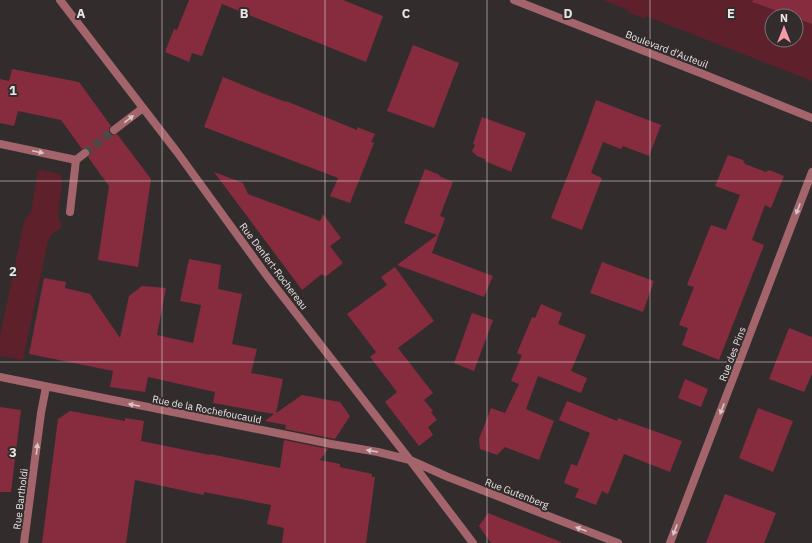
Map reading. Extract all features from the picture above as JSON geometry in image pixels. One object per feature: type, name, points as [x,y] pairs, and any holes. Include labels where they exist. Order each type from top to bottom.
[{"type":"street","name":"Rue Denfert-Rochereau","points":[[60,0],[177,152],[267,276],[473,543]]},
{"type":"street","name":"Boulevard d'Auteuil","points":[[514,0],[812,118]]},
{"type":"street","points":[[114,130],[143,108]]},
{"type":"street","points":[[0,144],[76,160]]},
{"type":"street","points":[[70,212],[76,160],[85,153]]},
{"type":"street","name":"Rue des Pins","points":[[670,543],[812,172]]},
{"type":"street","name":"Rue de la Rochefoucauld","points":[[0,377],[331,444],[378,452],[410,460]]},
{"type":"street","name":"Rue Bartholdi","points":[[24,543],[41,413],[46,387]]},
{"type":"street","name":"Rue Gutenberg","points":[[410,460],[448,477],[618,543]]},
{"type":"shaded area","points":[[603,0],[812,0],[812,81],[646,16],[645,19],[627,12],[628,10]]},
{"type":"shaded area","points":[[38,170],[60,174],[62,181],[58,215],[62,227],[52,234],[48,241],[23,360],[0,356],[0,336],[24,221],[31,212]]},
{"type":"building","points":[[189,0],[343,0],[383,16],[366,62],[222,4],[202,56],[192,53],[189,62],[165,52],[174,29],[177,30]]},
{"type":"building","points":[[753,0],[812,0],[812,24],[804,21],[804,8],[769,8],[752,2]]},
{"type":"building","points":[[413,45],[459,63],[434,128],[387,111]]},
{"type":"building","points":[[12,69],[79,82],[111,126],[109,128],[109,133],[112,135],[117,134],[151,179],[138,267],[98,260],[109,186],[88,157],[90,153],[89,149],[82,149],[61,120],[18,111],[14,126],[0,123],[0,79],[9,81]]},
{"type":"building","points":[[223,77],[357,130],[357,127],[375,134],[371,142],[374,143],[350,203],[330,196],[338,178],[204,127]]},
{"type":"building","points":[[596,100],[661,125],[649,156],[623,146],[621,149],[603,142],[591,173],[602,178],[582,230],[551,218]]},
{"type":"building","points":[[482,117],[526,133],[511,172],[485,161],[485,159],[477,156],[472,151]]},
{"type":"building","points":[[728,155],[743,160],[745,164],[766,172],[769,170],[784,176],[771,208],[765,205],[752,240],[764,245],[719,360],[682,345],[688,328],[679,325],[694,287],[687,285],[711,225],[726,230],[740,195],[715,186]]},
{"type":"building","points":[[425,169],[453,182],[440,216],[445,218],[432,253],[493,276],[484,297],[397,265],[437,235],[404,223]]},
{"type":"building","points":[[214,172],[243,183],[248,194],[320,221],[323,214],[341,238],[330,246],[343,263],[325,277],[322,274],[302,290]]},
{"type":"building","points":[[189,259],[221,265],[218,289],[242,294],[232,344],[257,349],[251,373],[283,379],[276,413],[302,395],[340,402],[350,416],[335,439],[285,429],[286,425],[265,421],[274,414],[213,403],[215,392],[148,377],[145,392],[110,387],[113,371],[29,354],[44,278],[66,282],[65,288],[90,294],[120,338],[129,296],[142,286],[166,288],[157,335],[193,343],[201,305],[180,301]]},
{"type":"building","points":[[602,262],[654,281],[643,312],[590,293]]},
{"type":"building","points":[[395,267],[434,321],[398,348],[433,393],[424,400],[433,411],[431,412],[437,420],[428,427],[433,435],[419,446],[385,402],[397,392],[370,357],[376,352],[347,314],[387,285],[381,277]]},
{"type":"building","points":[[541,304],[562,313],[558,324],[586,335],[571,371],[587,378],[581,393],[538,376],[526,409],[554,421],[539,460],[505,447],[497,455],[480,449],[479,439],[491,408],[505,413],[519,384],[511,381],[522,355],[517,353],[532,317],[535,318]]},
{"type":"building","points":[[472,313],[493,320],[474,371],[454,363]]},
{"type":"building","points":[[789,328],[812,337],[812,374],[804,392],[769,379]]},
{"type":"building","points":[[685,379],[708,389],[701,407],[678,398]]},
{"type":"building","points":[[567,401],[617,421],[618,418],[682,441],[670,472],[624,454],[608,494],[602,491],[596,505],[575,497],[579,489],[564,483],[571,464],[577,466],[590,433],[559,420]]},
{"type":"building","points":[[0,407],[21,410],[11,492],[0,492]]},
{"type":"building","points":[[758,408],[793,421],[773,472],[739,458]]},
{"type":"building","points":[[70,411],[125,421],[125,418],[144,421],[141,441],[280,468],[284,440],[328,449],[320,460],[340,464],[340,467],[372,474],[372,477],[375,477],[366,543],[282,543],[284,528],[267,524],[271,505],[204,492],[204,495],[135,480],[126,543],[42,543],[58,419]]},
{"type":"building","points":[[725,494],[776,513],[764,543],[706,543]]},
{"type":"building","points":[[488,513],[561,543],[491,543],[479,526]]},
{"type":"tunnel","points":[[85,153],[114,130]]}]
